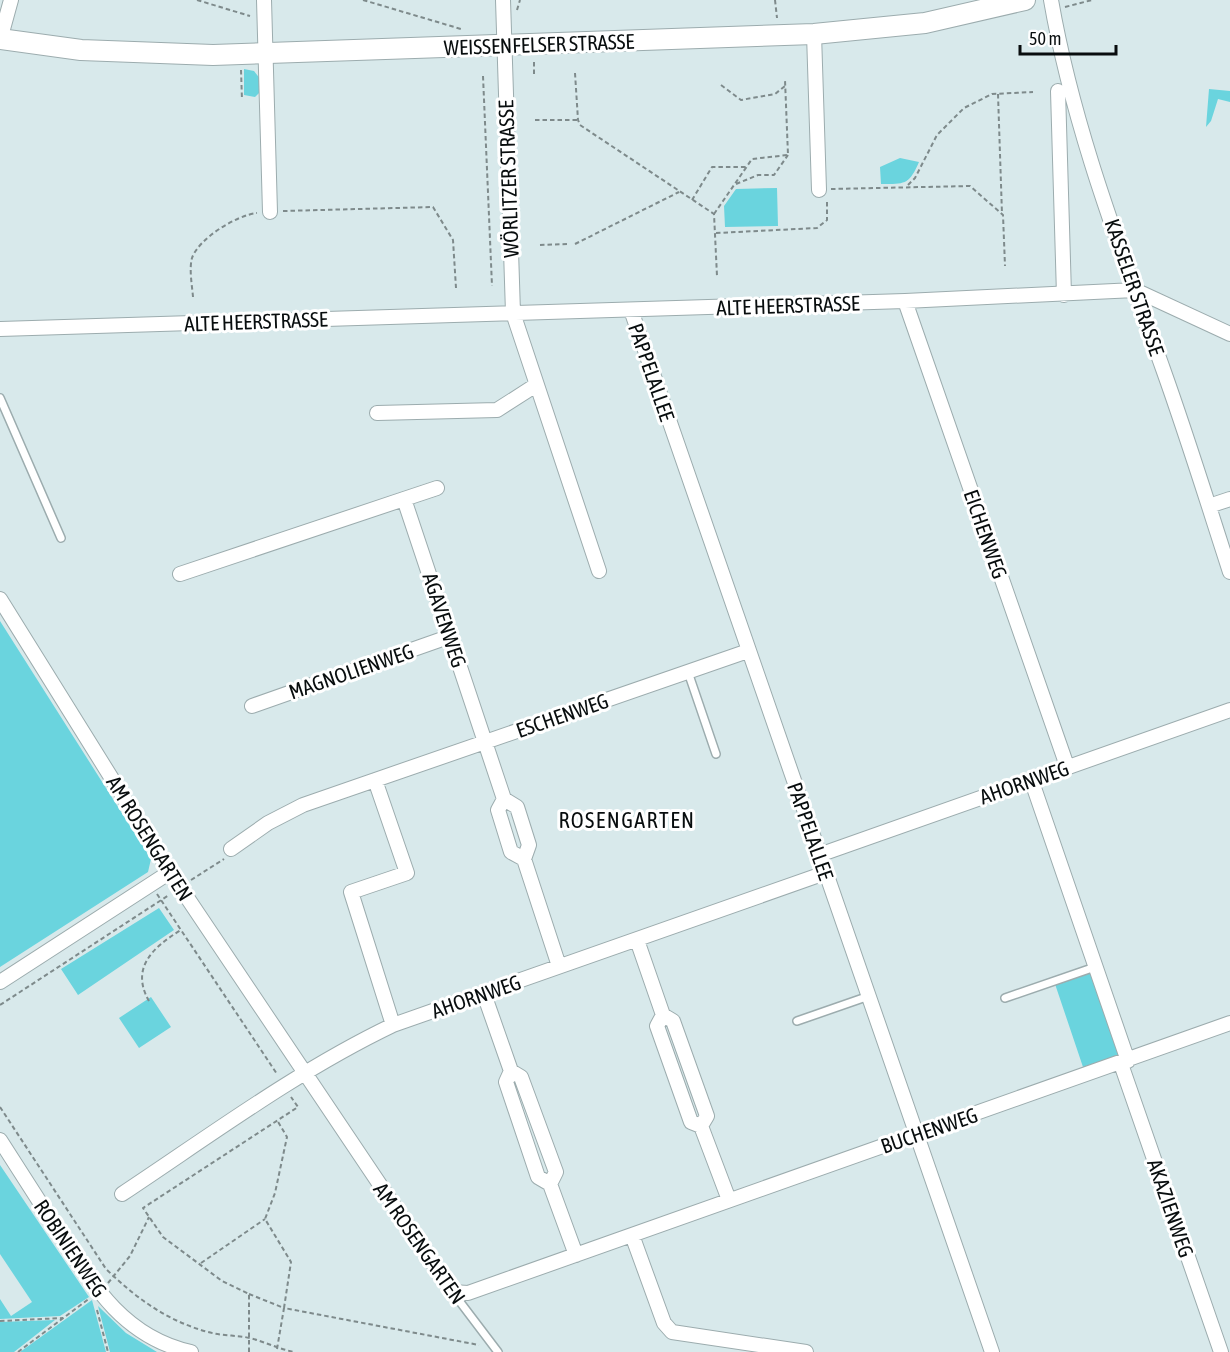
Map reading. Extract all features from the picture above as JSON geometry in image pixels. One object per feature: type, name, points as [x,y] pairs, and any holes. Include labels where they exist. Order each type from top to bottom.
[{"type":"street","points":[[0,40],[11,0]]},
{"type":"street","points":[[264,0],[270,212]]},
{"type":"street","name":"WÖRLITZER STRASSE","points":[[503,0],[513,313]]},
{"type":"street","name":"WEISSENFELSER STRASSE","points":[[0,40],[81,50],[154,55],[814,34],[925,23],[1025,0]]},
{"type":"street","name":"KASSELER STRASSE","points":[[1051,0],[1089,155],[1230,572]]},
{"type":"street","points":[[814,34],[819,190]]},
{"type":"street","points":[[1058,92],[1064,295]]},
{"type":"street","name":"ALTE HEERSTRASSE","points":[[0,329],[905,301],[1135,290],[1230,333]]},
{"type":"street","name":"EICHENWEG","points":[[905,301],[1067,766]]},
{"type":"street","name":"PAPPELALLEE","points":[[631,310],[992,1352]]},
{"type":"street","points":[[513,313],[599,571]]},
{"type":"street","points":[[377,413],[497,410],[536,385]]},
{"type":"street","points":[[180,574],[437,488]]},
{"type":"street","name":"AGAVENWEG","points":[[404,499],[485,742]]},
{"type":"street","points":[[1209,506],[1230,499]]},
{"type":"street","name":"AM ROSENGARTEN","points":[[0,599],[170,872],[452,1292]]},
{"type":"street","name":"MAGNOLIENWEG","points":[[252,706],[451,636]]},
{"type":"street","name":"ESCHENWEG","points":[[231,849],[268,823],[303,805],[748,651]]},
{"type":"street","name":"AHORNWEG","points":[[819,855],[1230,710]]},
{"type":"street","points":[[485,742],[504,799],[517,807],[529,845],[524,859],[559,966]]},
{"type":"street","points":[[1031,779],[1095,967],[1124,1062]]},
{"type":"street","points":[[375,780],[407,873],[351,892],[393,1025]]},
{"type":"street","points":[[0,982],[170,872]]},
{"type":"street","name":"AHORNWEG","points":[[304,1074],[354,1044],[393,1025],[825,873]]},
{"type":"street","points":[[637,940],[663,1016],[657,1026],[691,1122],[701,1126],[729,1200]]},
{"type":"street","points":[[484,994],[511,1071],[506,1082],[538,1177],[550,1184],[576,1255]]},
{"type":"street","name":"BUCHENWEG","points":[[452,1292],[468,1293],[1230,1023]]},
{"type":"street","name":"AKAZIENWEG","points":[[1124,1062],[1221,1352]]},
{"type":"street","points":[[122,1194],[304,1074]]},
{"type":"street","name":"ROBINIENWEG","points":[[0,1140],[97,1292],[120,1315],[142,1330],[170,1347],[191,1352]]},
{"type":"street","points":[[632,1234],[664,1323],[672,1332],[806,1352]]},
{"type":"lane","points":[[0,398],[61,537]]},
{"type":"lane","points":[[688,672],[717,754]]},
{"type":"lane","points":[[1005,998],[1095,967]]},
{"type":"lane","points":[[796,1021],[869,996]]},
{"type":"lane","name":"AM ROSENGARTEN","points":[[452,1292],[496,1350]]},
{"type":"path","points":[[197,0],[264,18]]},
{"type":"path","points":[[363,0],[460,29],[472,29]]},
{"type":"path","points":[[776,0],[777,16]]},
{"type":"path","points":[[1086,0],[1087,4]]},
{"type":"path","points":[[534,61],[534,74]]},
{"type":"path","points":[[241,67],[242,100]]},
{"type":"path","points":[[575,73],[580,125],[714,214]]},
{"type":"path","points":[[483,76],[492,286]]},
{"type":"path","points":[[734,185],[758,175],[774,175],[788,156],[785,80]]},
{"type":"path","points":[[721,85],[741,100],[775,94],[785,86]]},
{"type":"path","points":[[908,185],[915,178],[937,135],[951,120],[978,100],[998,94],[1033,92]]},
{"type":"path","points":[[998,94],[1005,266]]},
{"type":"path","points":[[536,120],[578,120]]},
{"type":"path","points":[[717,276],[714,214],[752,159],[788,156]]},
{"type":"path","points":[[692,200],[712,167],[746,167]]},
{"type":"path","points":[[716,233],[817,228],[827,220],[827,190],[908,185],[970,186],[1002,214]]},
{"type":"path","points":[[575,244],[679,192]]},
{"type":"path","points":[[193,297],[192,260],[199,245],[241,215],[270,212],[433,207],[453,240],[456,288]]},
{"type":"path","points":[[540,245],[570,244]]},
{"type":"path","points":[[0,1005],[232,855],[231,849]]},
{"type":"path","points":[[151,884],[298,1107],[143,1208],[163,1236],[229,1285],[284,1308],[496,1350]]},
{"type":"path","points":[[149,1001],[142,989],[142,970],[158,944],[181,930]]},
{"type":"path","points":[[0,1107],[106,1269],[115,1278],[162,1315],[207,1332],[249,1338],[294,1352]]},
{"type":"path","points":[[200,1264],[265,1219],[275,1193],[287,1137],[277,1120]]},
{"type":"path","points":[[258,1133],[262,1139]]},
{"type":"path","points":[[239,1145],[243,1151]]},
{"type":"path","points":[[220,1158],[224,1164]]},
{"type":"path","points":[[200,1170],[204,1177]]},
{"type":"path","points":[[182,1183],[186,1189]]},
{"type":"path","points":[[162,1195],[166,1201]]},
{"type":"path","points":[[115,1278],[130,1256],[149,1216]]},
{"type":"path","points":[[265,1219],[291,1262],[277,1348]]},
{"type":"path","points":[[18,1352],[97,1292]]},
{"type":"path","points":[[97,1292],[96,1305],[108,1352]]},
{"type":"path","points":[[249,1294],[249,1352]]},
{"type":"path","points":[[0,1321],[63,1318]]},
{"type":"shaded area","points":[[244,69],[254,71],[261,80],[261,91],[255,97],[244,95]]},
{"type":"shaded area","points":[[1209,89],[1230,91],[1230,102],[1218,99],[1211,121],[1206,127]]},
{"type":"shaded area","points":[[900,158],[919,162],[912,175],[905,182],[881,184],[880,167]]},
{"type":"shaded area","points":[[777,188],[778,226],[725,227],[724,206],[736,189]]},
{"type":"shaded area","points":[[0,621],[151,859],[148,872],[0,967]]},
{"type":"shaded area","points":[[159,908],[174,930],[78,995],[61,969]]},
{"type":"shaded area","points":[[1090,972],[1119,1055],[1083,1067],[1055,984]]},
{"type":"shaded area","points":[[151,997],[171,1027],[139,1048],[119,1018]]},
{"type":"shaded area","points":[[0,1165],[89,1297],[60,1316],[0,1319],[0,1299],[11,1316],[32,1302],[0,1254]]},
{"type":"shaded area","points":[[92,1300],[106,1352],[20,1352]]},
{"type":"shaded area","points":[[98,1306],[126,1333],[157,1352],[110,1352]]},
{"type":"shaded area","points":[[55,1320],[14,1352],[0,1352],[0,1322]]},
{"type":"district","name":"ROSENGARTEN","points":[[627,820]]}]
